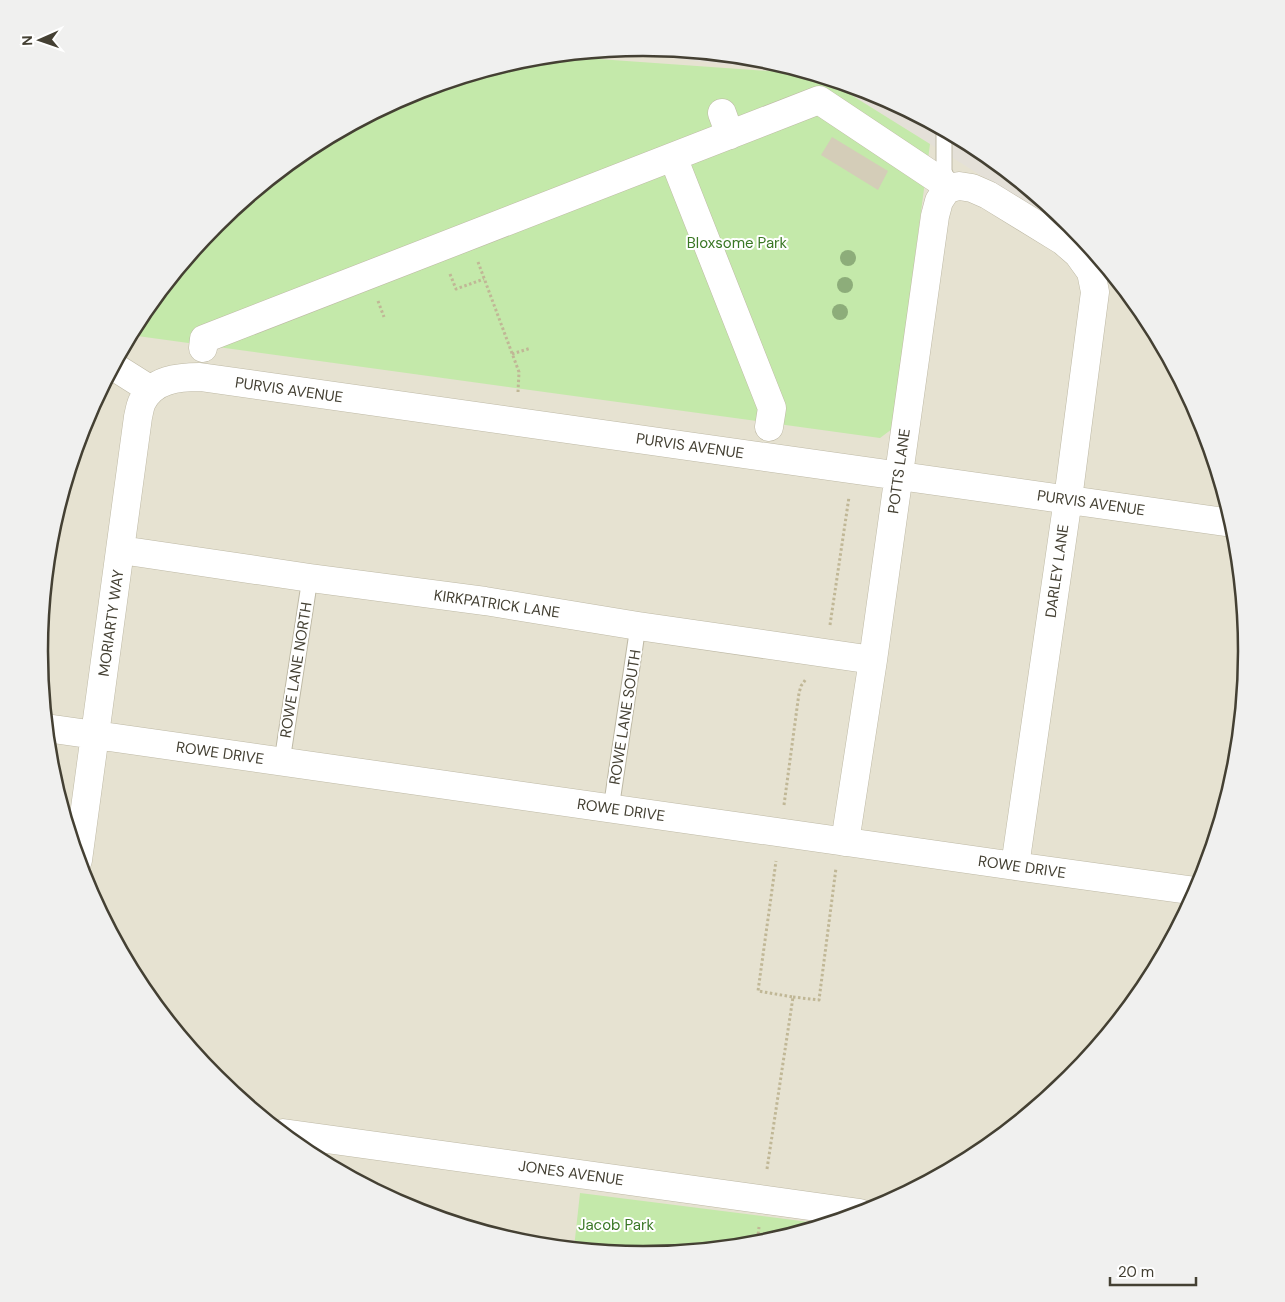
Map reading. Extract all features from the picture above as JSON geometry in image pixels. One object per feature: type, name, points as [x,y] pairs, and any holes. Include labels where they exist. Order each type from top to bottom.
[{"type":"street","points":[[203,348],[204,339],[673,157],[726,124],[819,100],[951,188]]},
{"type":"street","points":[[673,157],[772,408],[769,427]]},
{"type":"street","name":"DARLEY LANE","points":[[951,188],[959,186],[972,188],[988,195],[1063,241],[1078,254],[1092,272],[1095,292],[1068,499],[1015,866]]},
{"type":"street","name":"POTTS LANE","points":[[846,842],[935,216],[939,201],[947,189],[951,188]]},
{"type":"street","points":[[119,369],[151,390]]},
{"type":"street","name":"PURVIS AVENUE","points":[[151,390],[166,381],[181,377],[200,377],[1223,522]]},
{"type":"street","name":"MORIARTY WAY","points":[[80,845],[138,417],[142,402],[151,390]]},
{"type":"street","name":"KIRKPATRICK LANE","points":[[120,550],[485,601],[638,626],[873,660]]},
{"type":"street","name":"ROWE DRIVE","points":[[53,729],[1187,890]]},
{"type":"street","name":"JONES AVENUE","points":[[297,1135],[843,1211]]},
{"type":"lane","points":[[944,138],[944,171],[951,188]]},
{"type":"lane","name":"ROWE LANE NORTH","points":[[282,761],[310,578]]},
{"type":"lane","name":"ROWE LANE SOUTH","points":[[611,809],[638,626]]},
{"type":"path","points":[[468,236],[519,372],[518,392]]},
{"type":"path","points":[[439,248],[456,289],[484,279]]},
{"type":"path","points":[[512,354],[531,348]]},
{"type":"path","points":[[829,631],[848,500]]},
{"type":"path","points":[[785,798],[799,693]]},
{"type":"path","points":[[776,860],[785,862]]},
{"type":"path","points":[[772,893],[758,991],[819,1000],[837,868],[828,867]]},
{"type":"path","points":[[767,1169],[793,997]]},
{"type":"path","points":[[758,1235],[759,1227]]},
{"type":"shaded area","points":[[655,56],[720,61],[769,69]]},
{"type":"shaded area","points":[[604,57],[681,57],[720,61],[759,67],[834,88],[906,117],[940,136],[973,156],[1035,204],[1063,230],[1115,289],[1158,353],[1176,388],[1206,460],[1217,497],[1226,535],[1236,612],[1238,651],[1232,729],[1226,767],[1206,842],[1192,879],[1158,949],[1115,1013],[1090,1043],[1063,1072],[1005,1123],[973,1146],[906,1185],[870,1201],[796,1226],[759,1235],[681,1245],[604,1245],[565,1241],[526,1235],[451,1214],[379,1185],[345,1166],[312,1146],[250,1098],[222,1072],[170,1013],[127,948],[109,914],[79,842],[68,805],[59,767],[49,690],[49,612],[53,573],[59,535],[79,460],[93,423],[127,353],[170,289],[195,259],[222,230],[280,179],[312,156],[379,117],[415,101],[489,76],[526,67]]},
{"type":"shaded area","points":[[849,93],[906,117],[973,156],[1005,179],[1051,219]]},
{"type":"green space","name":"Bloxsome Park","points":[[590,58],[779,72],[848,93],[930,144],[892,429],[880,438],[138,336],[170,289],[195,259],[250,204],[312,156],[379,117],[415,101],[489,76],[526,67]]},
{"type":"green space","name":"Jacob Park","points":[[580,1193],[809,1222],[759,1235],[681,1245],[604,1245],[575,1242]]},
{"type":"building","points":[[832,137],[888,171],[878,190],[821,155]]}]
